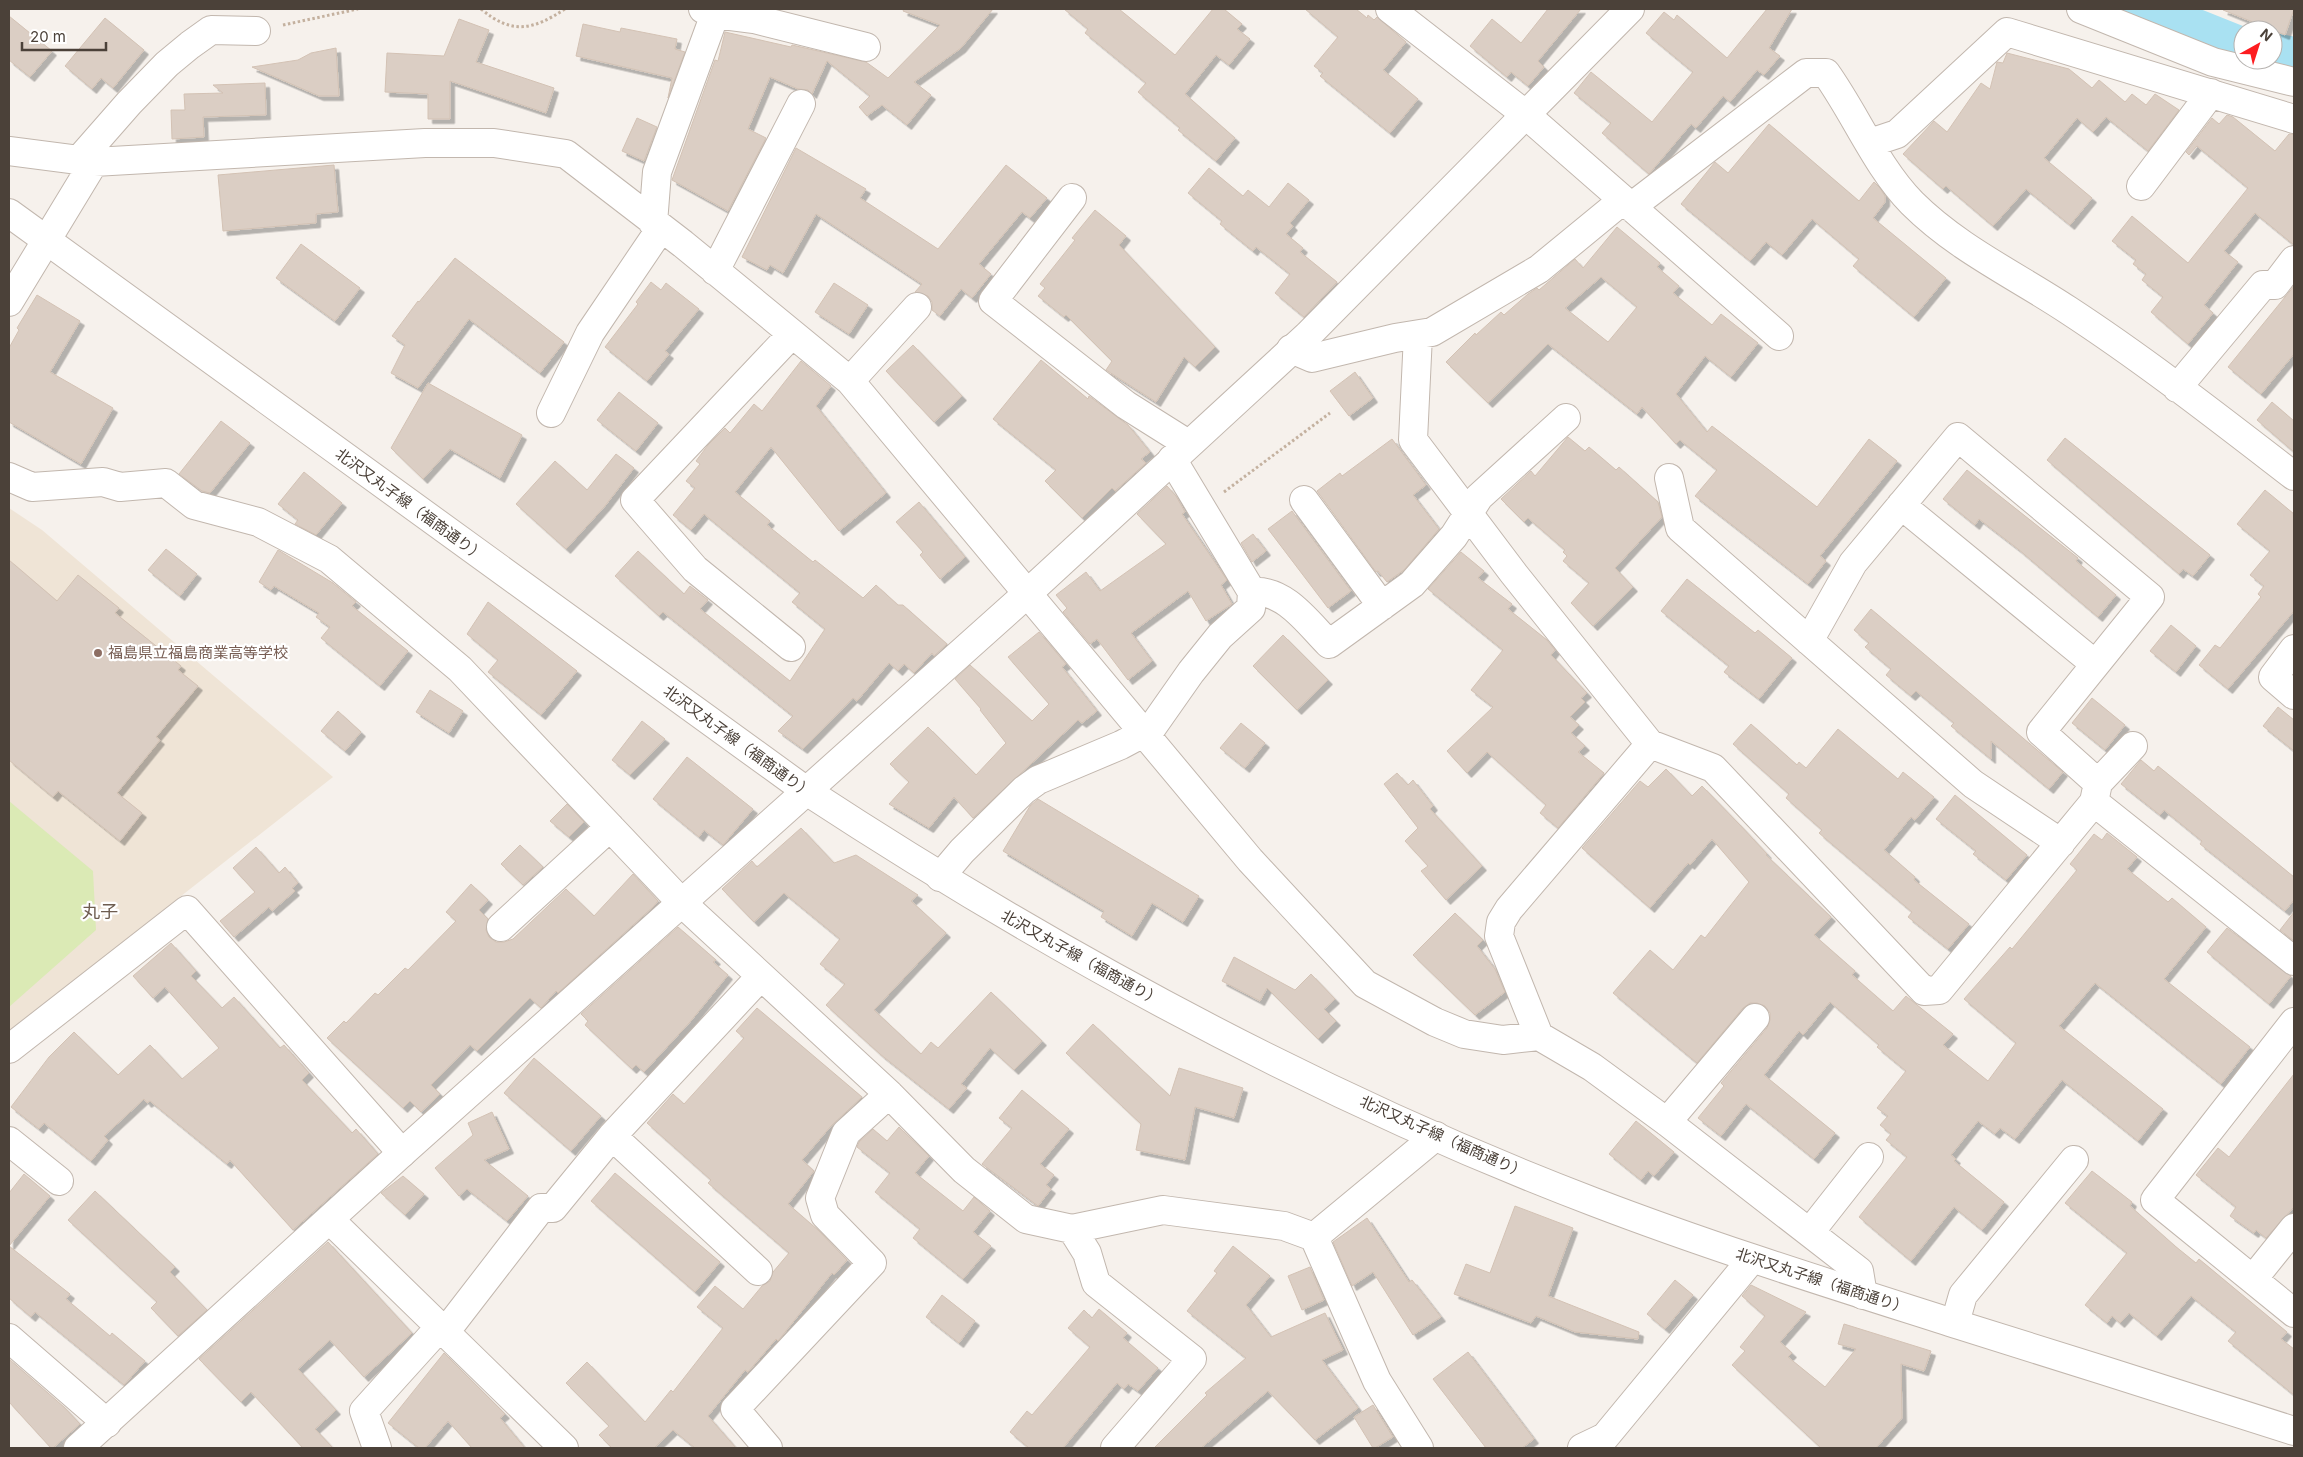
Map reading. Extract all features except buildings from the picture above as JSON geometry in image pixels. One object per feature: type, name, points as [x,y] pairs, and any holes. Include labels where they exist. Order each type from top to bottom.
[{"type":"street","points":[[1390,9],[1525,114],[1779,336]]},
{"type":"street","points":[[78,1448],[402,1153],[1028,592],[1180,452],[1291,349],[1630,9]]},
{"type":"street","points":[[2081,9],[2213,62],[2294,82]]},
{"type":"street","points":[[551,413],[590,333],[657,225],[657,172],[709,11],[758,14],[866,47]]},
{"type":"street","points":[[9,302],[45,240],[86,161],[129,104],[168,64],[211,30],[256,31]]},
{"type":"street","points":[[1870,143],[1897,134],[2007,32],[2294,119]]},
{"type":"street","points":[[1291,349],[1312,358],[1432,332],[1539,268],[1806,73],[1826,74],[1888,175],[1910,201],[1936,226],[1980,256],[2068,310],[2177,388],[2294,476]]},
{"type":"street","points":[[2141,186],[2211,93]]},
{"type":"street","points":[[714,271],[801,104]]},
{"type":"street","points":[[9,151],[86,161],[425,143],[494,143],[566,154],[850,381],[1250,860],[1365,984],[1435,1022],[1464,1034],[1503,1040],[1539,1036],[1592,1067],[1668,1122],[1860,1271],[1863,1295]]},
{"type":"street","points":[[940,877],[962,851],[1024,790],[1038,780],[1122,745],[1142,732],[1151,729],[1191,672],[1220,636],[1251,608],[1252,592],[1201,509],[1180,452],[1126,404],[993,301],[1072,198]]},
{"type":"street","name":"北沢又丸子線（福商通り）","points":[[9,213],[805,790],[940,877],[1164,1004],[1286,1067],[1436,1136],[1592,1201],[1752,1259],[2294,1431]]},
{"type":"street","points":[[2177,388],[2263,285],[2275,285],[2294,260]]},
{"type":"street","points":[[850,381],[917,307]]},
{"type":"street","points":[[791,647],[695,569],[635,500],[792,334]]},
{"type":"street","points":[[1418,335],[1414,440],[1468,513],[1650,744],[1713,768],[1924,991],[1939,990],[2061,843],[2132,746]]},
{"type":"street","points":[[1252,592],[1260,592],[1285,600],[1329,644],[1412,584],[1454,536],[1479,497],[1566,418]]},
{"type":"street","points":[[1809,641],[1853,563],[1958,436],[2150,597],[2041,732],[2096,793],[2294,961]]},
{"type":"street","points":[[9,477],[32,487],[102,482],[120,488],[166,483],[194,505],[258,522],[329,559],[460,669],[682,903],[889,1094],[964,1170],[1026,1219],[1072,1229],[1163,1210],[1284,1226],[1314,1237],[1377,1381],[1419,1448]]},
{"type":"street","points":[[1669,478],[1680,528],[1973,784],[2061,843]]},
{"type":"street","points":[[1304,500],[1382,606]]},
{"type":"street","points":[[1901,505],[2095,664]]},
{"type":"street","points":[[2294,649],[2272,677],[2294,696]]},
{"type":"street","points":[[1539,1036],[1499,936],[1501,922],[1508,909],[1650,744]]},
{"type":"street","points":[[501,927],[610,827]]},
{"type":"street","points":[[9,1050],[187,910],[402,1153]]},
{"type":"street","points":[[377,1448],[364,1411],[439,1328],[452,1322],[540,1208],[553,1208],[612,1136],[762,976]]},
{"type":"street","points":[[1668,1122],[1755,1018]]},
{"type":"street","points":[[2294,1022],[2155,1200],[2294,1313]]},
{"type":"street","points":[[768,1448],[735,1409],[872,1264],[825,1215],[820,1198],[846,1133],[889,1094]]},
{"type":"street","points":[[612,1136],[758,1271]]},
{"type":"street","points":[[1314,1237],[1436,1136]]},
{"type":"street","points":[[9,1141],[60,1181]]},
{"type":"street","points":[[1810,1232],[1869,1157]]},
{"type":"street","points":[[1955,1323],[1963,1295],[2074,1160]]},
{"type":"street","points":[[330,1220],[564,1448]]},
{"type":"street","points":[[2253,1279],[2294,1228]]},
{"type":"street","points":[[1072,1229],[1087,1253],[1096,1283],[1192,1358],[1115,1448]]},
{"type":"street","points":[[1582,1448],[1605,1437],[1752,1259]]},
{"type":"street","points":[[9,1338],[107,1423]]},
{"type":"path","points":[[256,31],[358,9]]},
{"type":"path","points":[[481,9],[503,24],[518,27],[533,26],[565,9]]},
{"type":"path","points":[[1201,509],[1330,413]]},
{"type":"shaded area","name":"福島県立福島商業高等学校","points":[[9,508],[42,530],[333,777],[148,922],[9,1044]]},
{"type":"green space","points":[[9,801],[93,871],[96,930],[9,1007]]},
{"type":"waterway","points":[[2133,9],[2233,49]]},
{"type":"waterway","points":[[2283,60],[2294,62]]},
{"type":"place","name":"福島県立福島商業高等学校","points":[[98,653]]},
{"type":"district","name":"丸子","points":[[100,912]]}]
